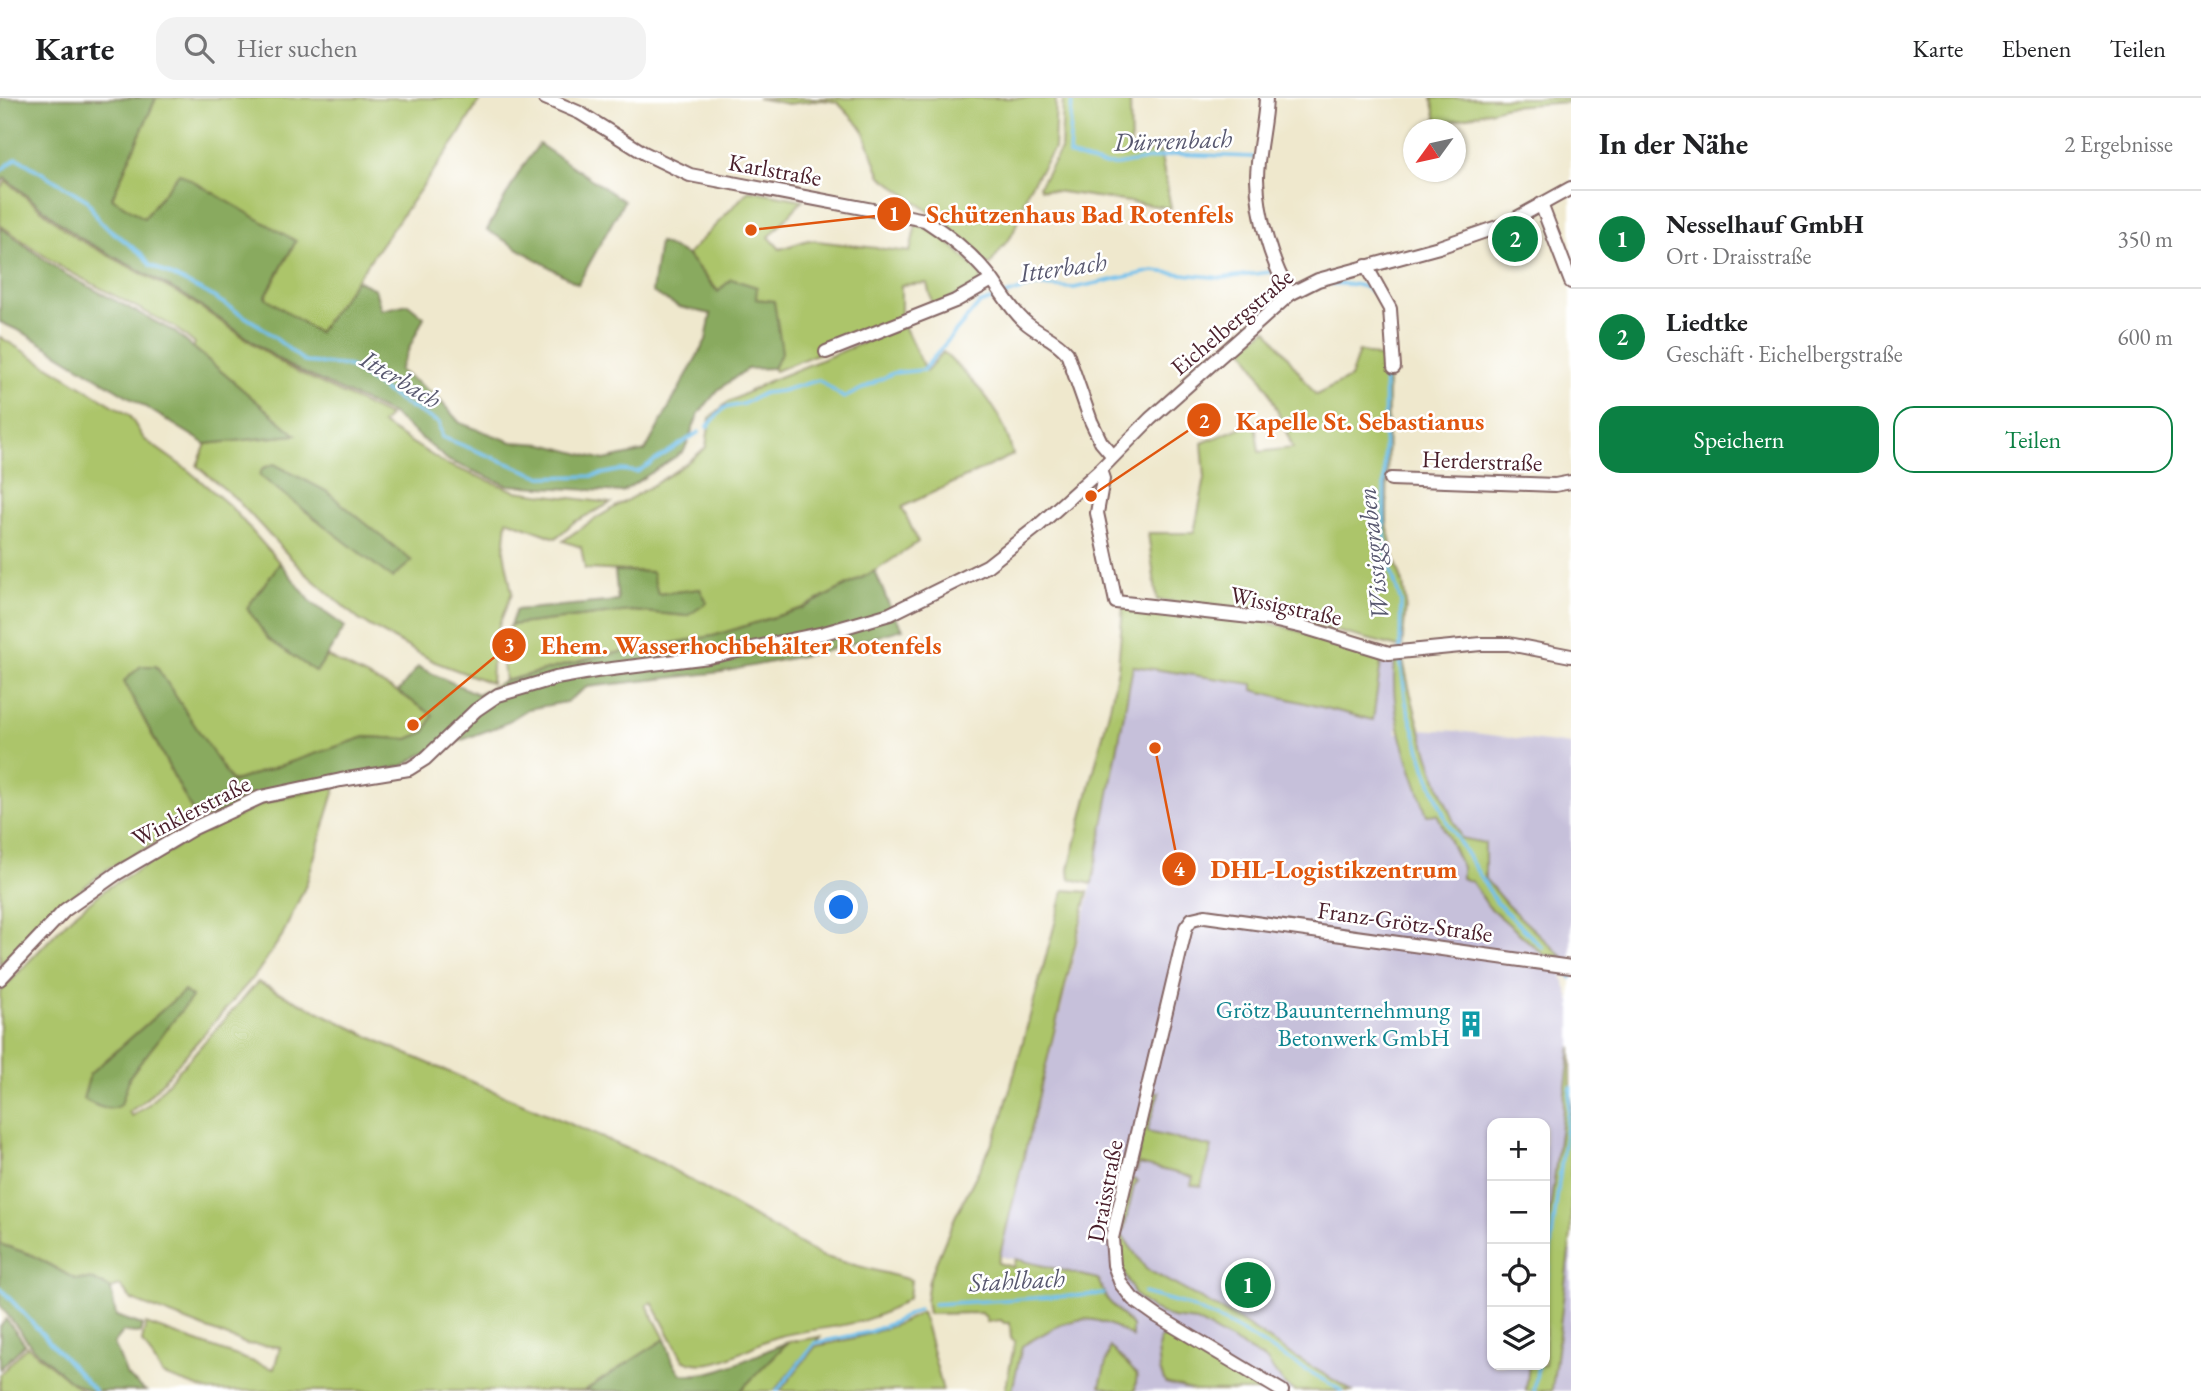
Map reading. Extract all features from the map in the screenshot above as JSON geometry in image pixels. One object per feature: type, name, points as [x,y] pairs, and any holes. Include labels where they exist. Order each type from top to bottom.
[{"type":"street","name":"Karlstraße","points":[[545,98],[580,113],[644,153],[690,175],[925,220],[943,232],[1025,323],[1058,342],[1067,353],[1091,421],[1101,442],[1113,456]]},
{"type":"street","points":[[1266,98],[1257,179],[1265,229],[1280,277],[1290,294]]},
{"type":"street","name":"Eichelbergstraße","points":[[499,695],[556,678],[709,657],[824,633],[890,614],[987,566],[1038,526],[1101,470],[1150,419],[1290,294],[1318,280],[1470,237],[1506,224],[1571,188]]},
{"type":"street","points":[[1541,204],[1571,282]]},
{"type":"street","points":[[1366,266],[1390,309],[1394,368]]},
{"type":"street","points":[[826,352],[955,301],[998,290]]},
{"type":"street","name":"Wissigstraße","points":[[1101,470],[1103,479],[1097,513],[1116,602],[1268,619],[1389,653],[1509,644],[1571,656]]},
{"type":"street","name":"Herderstraße","points":[[1391,479],[1555,485],[1571,482]]},
{"type":"street","name":"Winklerstraße","points":[[0,979],[65,910],[116,874],[194,828],[261,797],[409,769],[425,759],[476,710],[499,695]]},
{"type":"street","name":"Franz-Grötz-Straße","points":[[1192,919],[1205,916],[1571,967]]},
{"type":"street","name":"Draisstraße","points":[[1192,919],[1186,927],[1112,1238],[1114,1265],[1121,1284],[1133,1299],[1282,1391]]},
{"type":"shaded area","points":[[1382,655],[1394,657],[1397,733],[1417,729],[1458,731],[1571,745],[1571,976],[1562,975],[1571,1002],[1571,1046],[1550,1212],[1550,1118],[1487,1118],[1487,1370],[1528,1370],[1526,1391],[1012,1391],[1022,1346],[1058,1326],[1088,1318],[1112,1324],[1131,1336],[1132,1326],[1106,1298],[1097,1279],[1000,1256],[1092,884],[1133,666],[1253,684],[1253,689],[1373,719]]},
{"type":"shaded area","points":[[1571,1235],[1571,1391],[1552,1391]]},
{"type":"green space","points":[[0,98],[156,98],[112,198],[144,218],[179,173],[296,241],[265,297],[318,333],[356,280],[375,289],[381,310],[408,304],[424,317],[399,370],[437,397],[460,423],[512,442],[544,444],[604,460],[645,451],[706,340],[711,314],[679,307],[652,292],[659,242],[687,255],[718,292],[731,279],[757,287],[756,299],[774,301],[782,352],[773,368],[747,369],[718,390],[699,413],[684,451],[622,492],[507,485],[449,461],[392,414],[287,365],[186,296],[78,237],[5,178],[0,183]]},
{"type":"green space","points":[[156,98],[481,98],[457,138],[318,333],[265,298],[296,241],[144,219],[112,198]]},
{"type":"green space","points":[[757,98],[1056,98],[1054,149],[1028,190],[1014,231],[989,266],[935,216],[881,176],[862,128],[837,102],[822,100],[788,104]]},
{"type":"green space","points":[[1063,98],[1130,98],[1131,154],[1160,151],[1171,208],[1041,189],[1039,186],[1061,150]]},
{"type":"green space","points":[[1432,98],[1571,98],[1571,102],[1507,106],[1460,119],[1437,119]]},
{"type":"green space","points":[[539,144],[624,201],[578,284],[487,230],[521,169]]},
{"type":"green space","points":[[6,181],[76,238],[185,297],[287,367],[389,416],[382,424],[446,464],[515,491],[611,503],[574,522],[556,538],[507,520],[504,552],[512,593],[493,649],[491,683],[435,662],[359,620],[304,572],[235,498],[197,466],[206,444],[295,435],[193,347],[195,344],[174,327],[62,268],[0,225],[0,188]]},
{"type":"green space","points":[[749,190],[803,200],[769,237],[780,249],[808,240],[910,252],[916,224],[935,233],[952,246],[982,276],[980,283],[933,308],[927,283],[901,285],[901,320],[775,371],[773,368],[782,352],[755,299],[719,292],[687,255]]},
{"type":"green space","points":[[0,227],[63,273],[175,332],[296,435],[206,444],[24,333],[0,322]]},
{"type":"green space","points":[[904,326],[926,371],[943,352],[977,386],[1002,423],[1013,455],[902,507],[918,542],[875,571],[803,608],[713,636],[600,656],[505,681],[502,655],[510,625],[631,611],[687,616],[700,589],[657,594],[652,572],[585,569],[581,547],[563,541],[654,485],[706,447],[710,418],[727,403],[767,382]]},
{"type":"green space","points":[[1267,329],[1316,395],[1350,378],[1359,351],[1388,360],[1387,524],[1403,583],[1406,605],[1402,648],[1254,610],[1157,600],[1148,533],[1194,533],[1205,478],[1202,443],[1255,422],[1259,452],[1293,448],[1268,389],[1243,347]]},
{"type":"green space","points":[[0,337],[129,415],[144,439],[189,471],[230,506],[280,563],[247,608],[316,672],[326,656],[398,692],[433,715],[425,732],[408,739],[365,737],[231,782],[156,667],[124,682],[197,820],[109,868],[54,910],[0,964]]},
{"type":"green space","points":[[274,464],[326,491],[412,561],[392,578],[259,475],[263,468]]},
{"type":"green space","points":[[280,563],[312,603],[345,627],[316,672],[268,639],[247,608]]},
{"type":"green space","points":[[615,571],[652,572],[658,594],[700,589],[707,603],[687,616],[631,611],[510,625],[516,610],[618,601]]},
{"type":"green space","points":[[875,571],[891,610],[903,629],[822,652],[722,672],[587,687],[566,702],[528,709],[502,725],[419,756],[405,765],[197,820],[124,681],[141,666],[156,666],[232,782],[365,737],[408,739],[425,732],[433,715],[398,692],[418,667],[477,694],[505,681],[600,656],[713,636],[803,608]]},
{"type":"green space","points":[[1123,607],[1264,621],[1382,655],[1373,720],[1253,690],[1253,684],[1133,666],[1092,884],[1070,879],[1069,869],[1110,707],[1118,668]]},
{"type":"green space","points":[[1402,656],[1426,749],[1461,838],[1485,843],[1485,879],[1507,905],[1563,957],[1544,955],[1488,906],[1472,882],[1462,878],[1462,867],[1437,814],[1427,815],[1397,719],[1395,658]]},
{"type":"green space","points":[[336,786],[306,885],[282,936],[257,973],[156,1089],[129,1112],[132,1116],[148,1105],[258,982],[393,1048],[661,1163],[821,1256],[911,1280],[909,1298],[862,1321],[780,1336],[732,1357],[708,1363],[683,1360],[652,1302],[647,1305],[665,1339],[584,1391],[209,1391],[163,1375],[142,1341],[146,1324],[274,1369],[280,1347],[246,1344],[132,1300],[120,1286],[111,1289],[94,1280],[75,1279],[32,1255],[0,1244],[0,992],[71,917],[107,888],[189,840],[267,802]],"holes":[[[184,991],[191,997],[130,1076],[90,1074]]]},
{"type":"green space","points":[[1064,890],[1088,892],[998,1263],[1013,1267],[1015,1259],[1098,1279],[1106,1298],[1132,1326],[1132,1337],[1116,1327],[1088,1319],[1076,1320],[1052,1329],[1022,1346],[1012,1391],[1005,1391],[1015,1341],[1011,1340],[1010,1323],[1001,1320],[986,1322],[986,1317],[981,1313],[928,1314],[926,1301],[929,1279],[1002,1119]]},
{"type":"green space","points":[[184,991],[192,997],[130,1076],[121,1105],[107,1108],[83,1099],[90,1074]]},
{"type":"green space","points":[[1571,1046],[1571,1235],[1552,1391],[1526,1391],[1528,1370],[1550,1370],[1550,1212]]},
{"type":"green space","points":[[1159,1092],[1147,1132],[1212,1147],[1201,1186],[1191,1185],[1193,1177],[1139,1164],[1137,1171],[1135,1169],[1152,1093]]},
{"type":"green space","points":[[1131,1180],[1138,1181],[1134,1186],[1124,1229],[1120,1232],[1146,1269],[1238,1319],[1352,1391],[1294,1391],[1285,1385],[1266,1360],[1196,1321],[1172,1318],[1152,1309],[1135,1295],[1120,1265],[1117,1247],[1118,1231]]},
{"type":"green space","points":[[0,1244],[32,1255],[75,1279],[94,1280],[111,1289],[116,1316],[142,1325],[140,1333],[123,1332],[114,1343],[127,1376],[146,1391],[89,1391],[70,1381],[32,1347],[0,1305]]},
{"type":"green space","points":[[922,1312],[943,1391],[780,1391],[816,1346],[870,1333]]},
{"type":"green space","points":[[6,1319],[25,1344],[0,1369],[0,1327]]},
{"type":"green space","points":[[1166,1336],[1265,1391],[1195,1391],[1165,1383],[1160,1371],[1158,1348],[1160,1339]]},
{"type":"green space","points":[[820,1337],[774,1391],[740,1391],[788,1342]]},
{"type":"green space","points":[[665,1339],[673,1362],[681,1374],[694,1375],[721,1369],[788,1342],[740,1391],[584,1391]]},
{"type":"green space","points":[[27,1346],[82,1391],[0,1391],[0,1374]]},
{"type":"green space","points":[[1110,1347],[1137,1374],[1135,1391],[1120,1391],[1100,1386]]},
{"type":"waterway","name":"Dürrenbach","points":[[1072,98],[1069,155],[1103,165],[1177,154],[1253,157]]},
{"type":"waterway","name":"Itterbach","points":[[0,171],[17,158],[87,200],[100,222],[143,255],[150,265],[207,293],[260,326],[305,362],[349,366],[401,402],[439,423],[442,437],[542,477],[592,476],[621,470],[637,472],[699,432]]},
{"type":"waterway","name":"Itterbach","points":[[707,427],[724,408],[743,404],[764,393],[819,380],[844,398],[893,373],[923,370],[979,304],[1027,288],[1074,288],[1153,271],[1222,278],[1271,272]]},
{"type":"waterway","name":"Wissiggraben","points":[[1331,284],[1360,286],[1375,294]]},
{"type":"waterway","name":"Wissiggraben","points":[[1382,306],[1385,313],[1384,529],[1388,561],[1401,602],[1400,657],[1406,703],[1426,770],[1447,822],[1496,902],[1542,947]]},
{"type":"waterway","points":[[1550,1253],[1571,1087]]},
{"type":"waterway","name":"Stahlbach","points":[[0,1288],[95,1391]]},
{"type":"waterway","name":"Stahlbach","points":[[1144,1293],[1184,1304],[1227,1323],[1342,1391]]},
{"type":"waterway","name":"Stahlbach","points":[[934,1304],[1103,1294]]},
{"type":"waterway","name":"Stahlbach","points":[[777,1391],[815,1343],[869,1332],[919,1309]]},
{"type":"waterway","points":[[1534,1391],[1537,1370]]},
{"type":"place","name":"Schützenhaus Bad Rotenfels","points":[[751,230]]},
{"type":"place","name":"Liedtke","points":[[1515,239]]},
{"type":"place","name":"Kapelle St. Sebastianus","points":[[1091,496]]},
{"type":"place","name":"Ehem. Wasserhochbehälter Rotenfels","points":[[413,725]]},
{"type":"place","name":"DHL-Logistikzentrum","points":[[1155,748]]},
{"type":"place","name":"Grötz Bauunternehmung Betonwerk GmbH","points":[[1471,1024]]},
{"type":"place","name":"Nesselhauf GmbH","points":[[1248,1285]]}]
